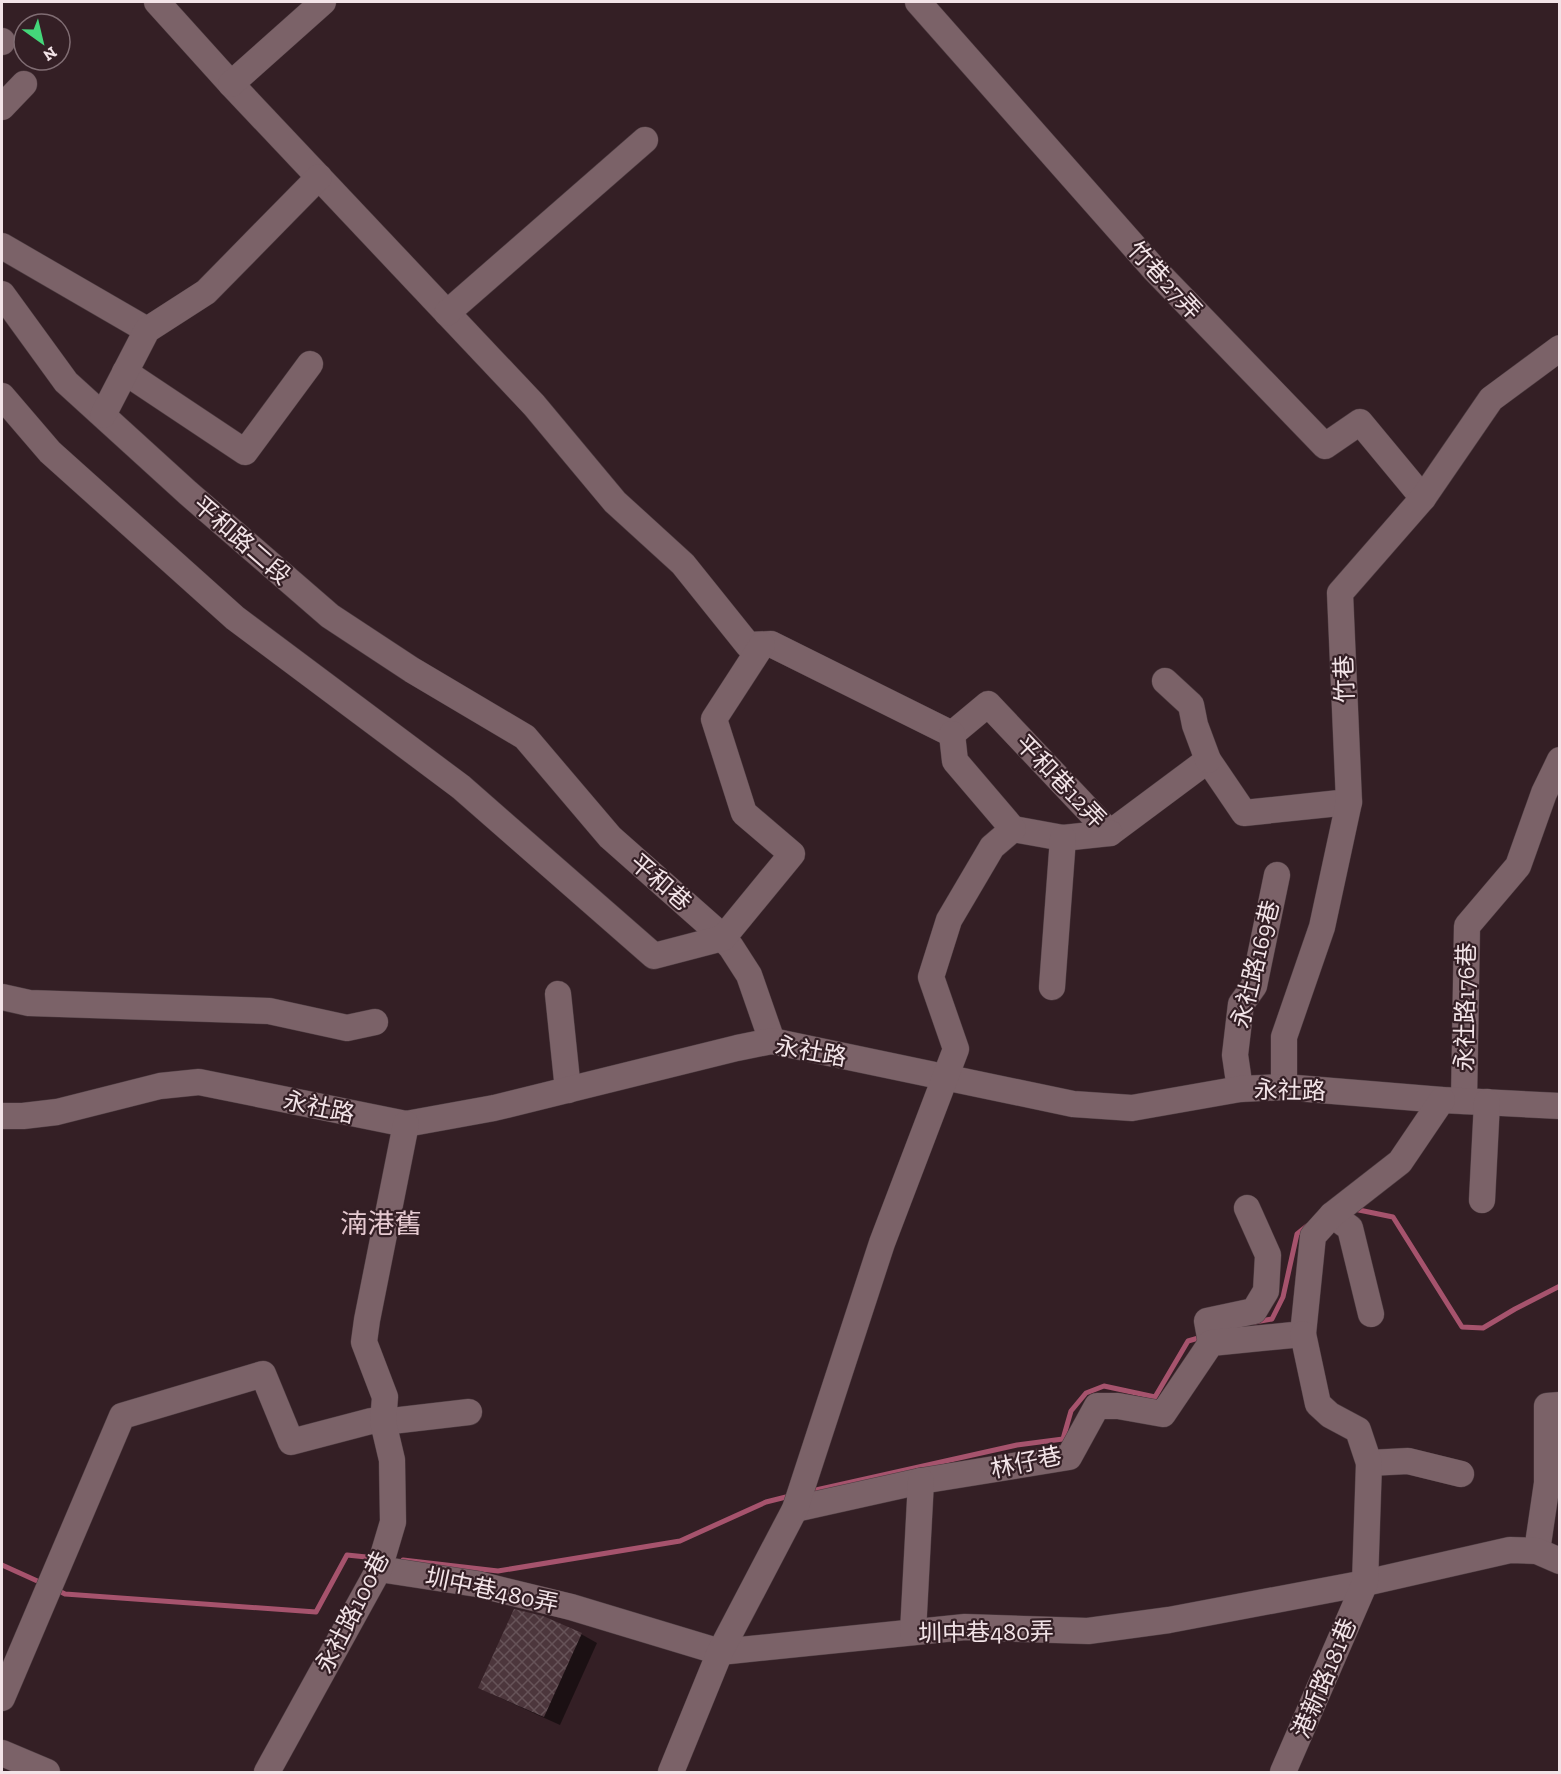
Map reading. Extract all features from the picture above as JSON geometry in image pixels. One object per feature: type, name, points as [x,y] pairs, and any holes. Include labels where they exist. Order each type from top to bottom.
[{"type":"street","points":[[157,2],[231,84],[534,405],[615,502],[682,564],[748,645],[771,644],[952,734],[955,760],[1013,829],[1063,838],[1110,833]]},
{"type":"street","points":[[231,84],[323,2]]},
{"type":"street","name":"竹巷27弄","points":[[918,2],[1154,269],[1325,446],[1360,422],[1423,498]]},
{"type":"street","points":[[2,107],[24,84]]},
{"type":"street","points":[[447,313],[645,140]]},
{"type":"street","points":[[103,415],[147,330],[206,292],[319,177]]},
{"type":"street","points":[[2,246],[147,330]]},
{"type":"street","name":"平和路二段","points":[[2,294],[66,382],[188,493],[330,616],[412,670],[525,737]]},
{"type":"street","name":"竹巷","points":[[1284,1088],[1284,1037],[1322,927],[1349,802],[1340,593],[1423,498],[1491,399],[1560,348]]},
{"type":"street","points":[[125,372],[245,452],[309,364]]},
{"type":"street","points":[[2,396],[50,452],[235,618],[461,787],[654,956],[723,938],[792,854],[744,813],[714,719],[762,645]]},
{"type":"street","points":[[1165,681],[1191,705],[1195,725],[1208,760],[1244,813],[1349,802]]},
{"type":"street","name":"平和巷12弄","points":[[952,734],[988,704],[1110,833],[1208,760]]},
{"type":"street","name":"平和巷","points":[[525,737],[610,837],[731,946],[749,975],[772,1041]]},
{"type":"street","name":"永社路176巷","points":[[1482,1200],[1464,1101],[1467,926],[1518,866],[1544,793],[1560,760]]},
{"type":"street","points":[[670,1773],[720,1652],[795,1509],[882,1243],[956,1049],[932,977],[949,920],[992,847],[1013,829]]},
{"type":"street","points":[[1052,987],[1063,838]]},
{"type":"street","name":"永社路169巷","points":[[1240,1089],[1234,1055],[1241,1004],[1254,986],[1277,875]]},
{"type":"street","points":[[558,994],[568,1090]]},
{"type":"street","points":[[2,997],[29,1002],[269,1011],[347,1028],[375,1022]]},
{"type":"street","name":"永社路","points":[[2,1116],[57,1112],[160,1086],[199,1082],[406,1124],[494,1108],[772,1041],[1073,1104],[1132,1108],[1240,1089],[1284,1088],[1560,1106]]},
{"type":"street","points":[[1365,1583],[1369,1463],[1358,1430],[1330,1415],[1318,1404],[1303,1334],[1312,1236],[1339,1210],[1400,1162],[1464,1101]]},
{"type":"street","name":"永社路100巷","points":[[267,1773],[379,1569],[393,1522],[392,1460],[383,1422],[385,1397],[364,1342],[406,1124]]},
{"type":"street","points":[[1247,1208],[1268,1255],[1266,1291],[1254,1311],[1207,1321],[1211,1343],[1303,1334]]},
{"type":"street","points":[[1339,1210],[1350,1228],[1371,1314]]},
{"type":"street","name":"林仔巷","points":[[795,1509],[921,1481],[1069,1457],[1097,1406],[1118,1406],[1163,1414],[1211,1343]]},
{"type":"street","points":[[2,1698],[122,1416],[263,1374],[291,1442],[371,1421],[383,1422],[469,1412]]},
{"type":"street","points":[[1548,1556],[1547,1406],[1560,1405]]},
{"type":"street","points":[[1369,1463],[1408,1461],[1461,1474]]},
{"type":"street","points":[[913,1632],[921,1481]]},
{"type":"street","name":"圳中巷480弄","points":[[379,1569],[477,1584],[571,1607],[720,1652],[965,1627],[1088,1631],[1169,1620],[1365,1583],[1510,1550],[1548,1556]]},
{"type":"street","name":"港新路181巷","points":[[1283,1773],[1365,1583]]},
{"type":"street","points":[[2,1753],[47,1773]]},
{"type":"building","points":[[514,1609],[543,1616],[582,1633],[544,1717],[478,1688]]},
{"type":"waterway","points":[[1354,1209],[1393,1217],[1462,1327],[1483,1328],[1560,1286]]},
{"type":"waterway","points":[[1255,1322],[1272,1319],[1283,1297],[1297,1234],[1307,1226]]},
{"type":"waterway","points":[[807,1492],[1017,1445],[1063,1439],[1071,1411],[1086,1393],[1104,1386],[1155,1397],[1188,1341],[1202,1337]]},
{"type":"waterway","points":[[403,1560],[498,1571],[680,1541],[766,1502],[790,1496]]},
{"type":"waterway","points":[[55,1589],[65,1594],[316,1612],[347,1555],[376,1558]]},
{"type":"waterway","points":[[2,1565],[44,1584]]},
{"type":"district","name":"湳港舊","points":[[381,1224]]}]
